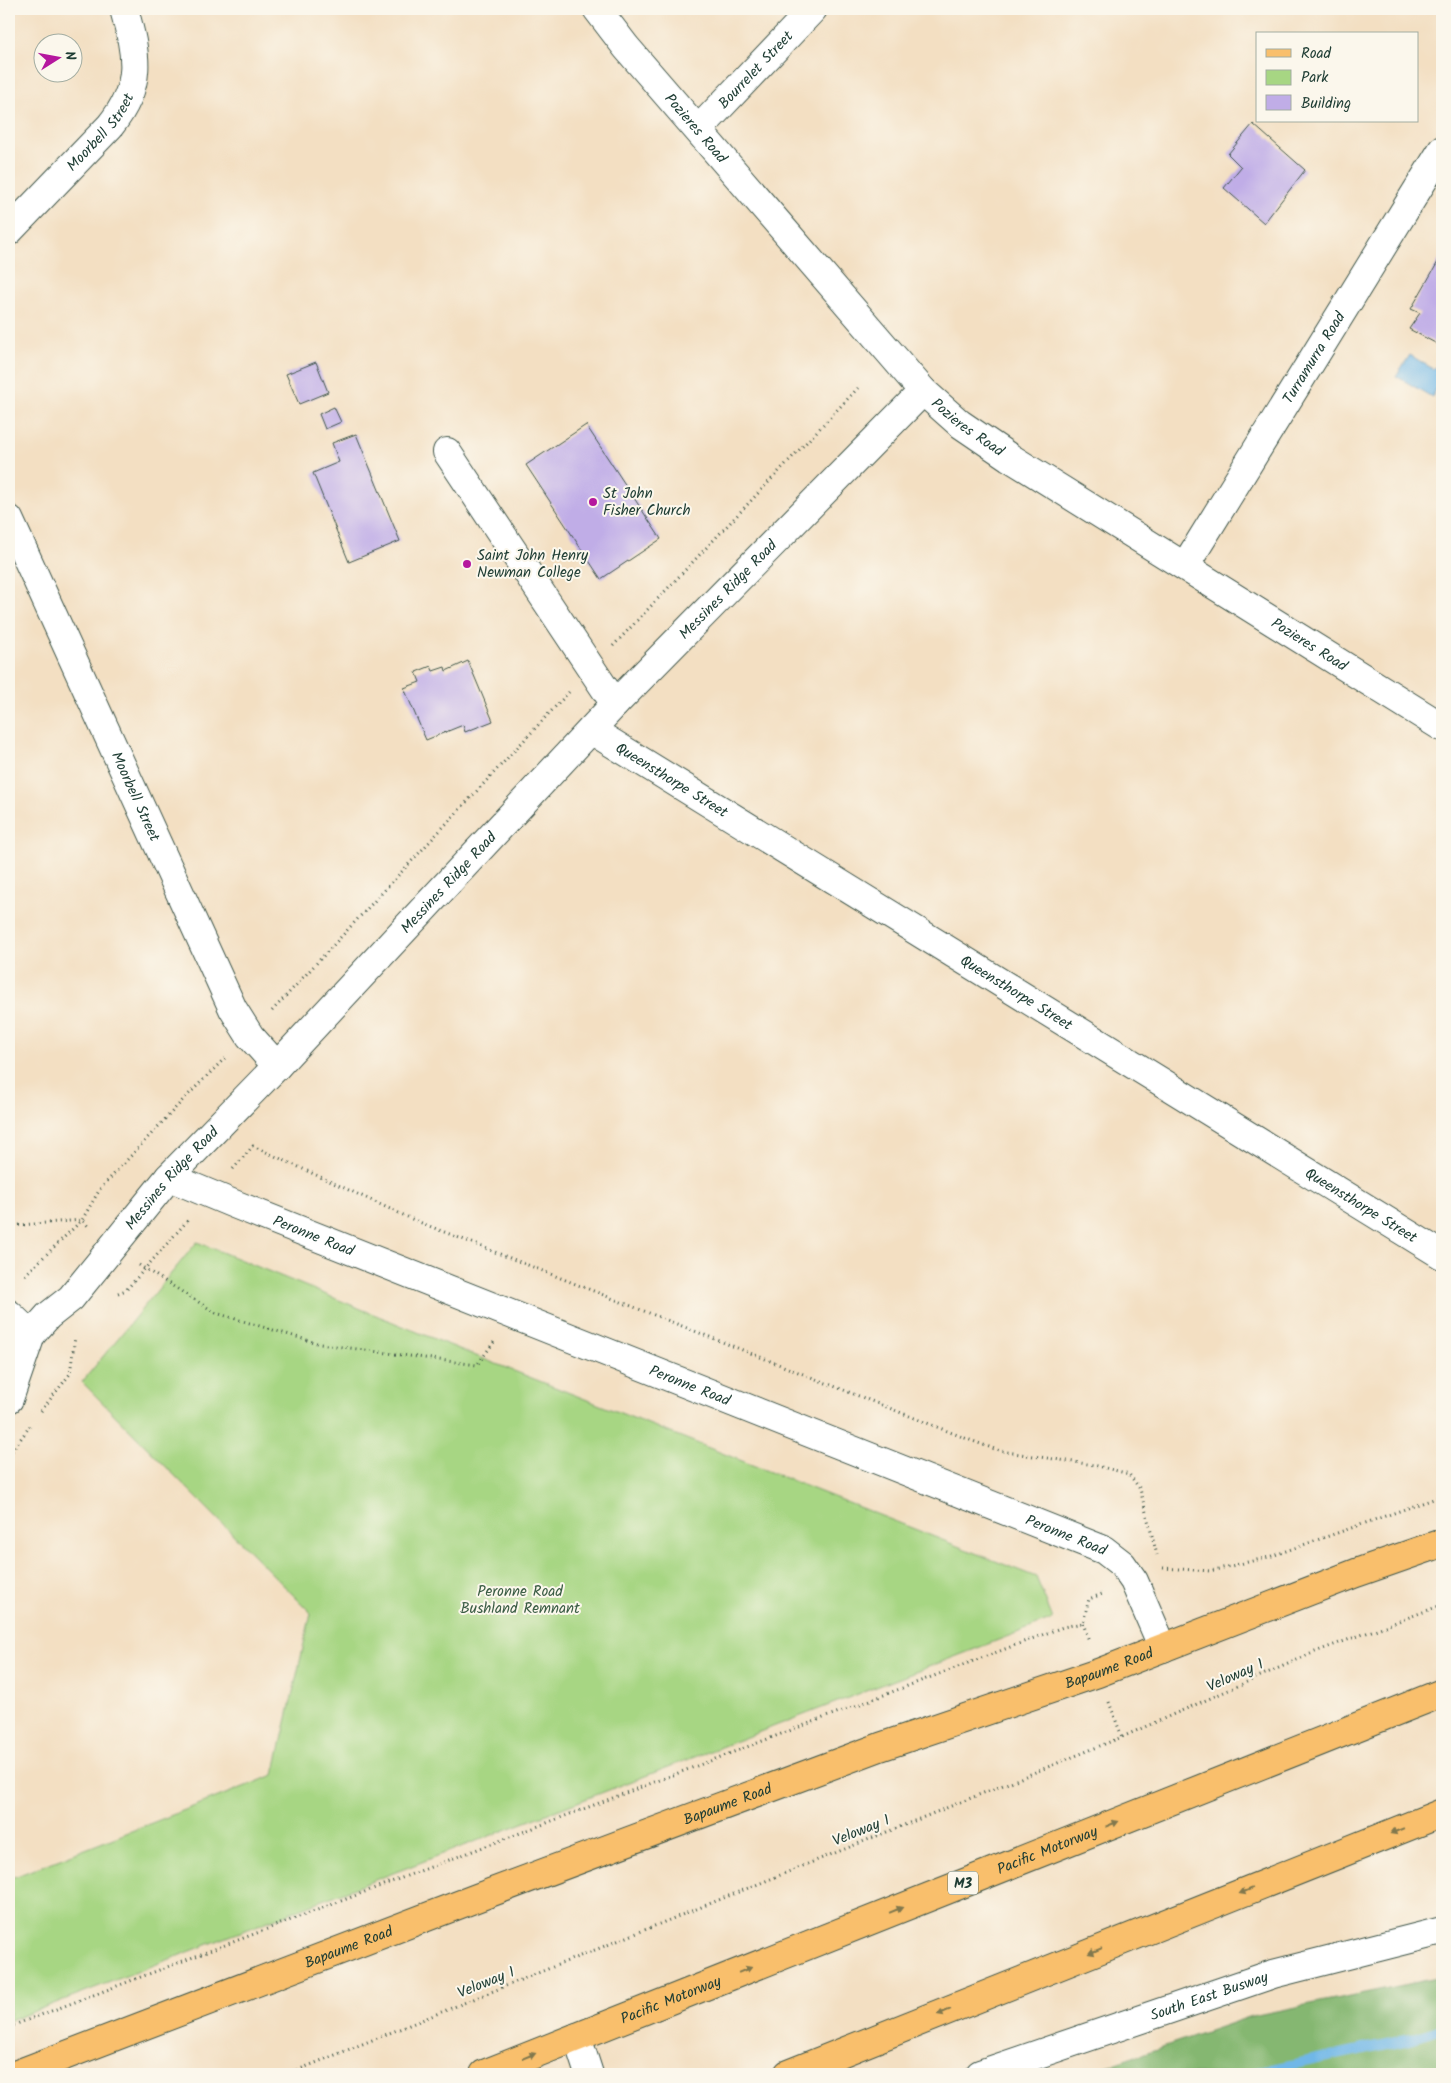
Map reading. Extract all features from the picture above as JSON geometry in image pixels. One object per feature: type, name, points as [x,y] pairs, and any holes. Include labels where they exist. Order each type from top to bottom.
[{"type":"main road","name":"Bapaume Road","points":[[17,2074],[461,1904],[880,1747],[1098,1673],[1356,1573],[1442,1543]]},
{"type":"main road","name":"Pacific Motorway","points":[[484,2074],[1442,1693]]},
{"type":"main road","points":[[788,2074],[1442,1813]]},
{"type":"street","name":"Moorbell Street","points":[[9,231],[124,109],[132,84],[136,60],[124,9]]},
{"type":"street","name":"Pozieres Road","points":[[597,9],[626,47],[923,391],[959,423],[1442,727]]},
{"type":"street","name":"Bourrelet Street","points":[[698,129],[813,9]]},
{"type":"street","name":"Turramurra Road","points":[[1185,566],[1442,150]]},
{"type":"street","name":"Messines Ridge Road","points":[[9,1399],[31,1335],[48,1316],[71,1298],[169,1177],[277,1066],[591,730],[923,391]]},
{"type":"street","points":[[447,452],[591,670],[616,704]]},
{"type":"street","name":"Moorbell Street","points":[[9,519],[234,1009],[250,1036],[277,1066]]},
{"type":"street","name":"Queensthorpe Street","points":[[591,730],[1442,1254]]},
{"type":"street","name":"Peronne Road","points":[[169,1177],[1104,1550],[1122,1564],[1134,1581],[1163,1648]]},
{"type":"street","points":[[9,1314],[31,1335]]},
{"type":"street","name":"South East Busway","points":[[980,2074],[1157,2012],[1273,1974],[1442,1931]]},
{"type":"street","points":[[577,2037],[589,2074]]},
{"type":"path","points":[[25,1275],[82,1220],[100,1189],[182,1101],[250,1036],[285,996],[858,388]]},
{"type":"path","points":[[111,1295],[126,1290],[254,1146],[414,1220],[970,1440],[1000,1451],[1094,1465],[1129,1474],[1140,1489],[1157,1551],[1157,1560]]},
{"type":"path","points":[[9,1226],[82,1220],[113,1248],[216,1313],[320,1344],[477,1365],[515,1315]]},
{"type":"path","points":[[40,1412],[70,1374],[75,1338],[81,1330]]},
{"type":"path","points":[[9,1455],[34,1419]]},
{"type":"path","points":[[1158,1568],[1210,1571],[1269,1557],[1442,1496]]},
{"type":"path","points":[[9,2027],[1062,1627],[1083,1623],[1090,1599]]},
{"type":"path","name":"Veloway 1","points":[[288,2074],[1113,1740],[1315,1652],[1442,1605]]},
{"type":"green space","name":"Peronne Road Bushland Remnant","points":[[197,1242],[481,1358],[1036,1577],[1053,1619],[9,2021],[9,1879],[274,1775],[311,1613],[82,1382]]},
{"type":"green space","points":[[1442,1977],[1442,2074],[1084,2074],[1252,2016]]},
{"type":"water","points":[[1410,355],[1433,369],[1438,365],[1442,368],[1442,377],[1432,397],[1396,376]]},
{"type":"building","points":[[1253,124],[1305,170],[1264,223],[1224,188],[1241,167],[1228,154]]},
{"type":"building","points":[[1442,255],[1442,338],[1439,345],[1409,329],[1420,313],[1411,309]]},
{"type":"building","points":[[316,362],[328,392],[299,404],[286,374]]},
{"type":"building","points":[[334,407],[341,422],[325,429],[319,414]]},
{"type":"building","name":"St John Fisher Church","points":[[586,425],[661,539],[601,579],[526,465]]},
{"type":"building","points":[[356,434],[400,541],[349,562],[313,473],[339,462],[332,443]]},
{"type":"building","points":[[468,661],[493,721],[465,732],[463,725],[426,740],[404,688],[420,682],[416,672],[431,666],[433,671],[445,667],[446,671]]},
{"type":"waterway","points":[[1249,2074],[1410,2039],[1442,2029]]},
{"type":"place","name":"St John Fisher Church","points":[[593,502]]},
{"type":"place","name":"Saint John Henry Newman College","points":[[467,564]]}]
